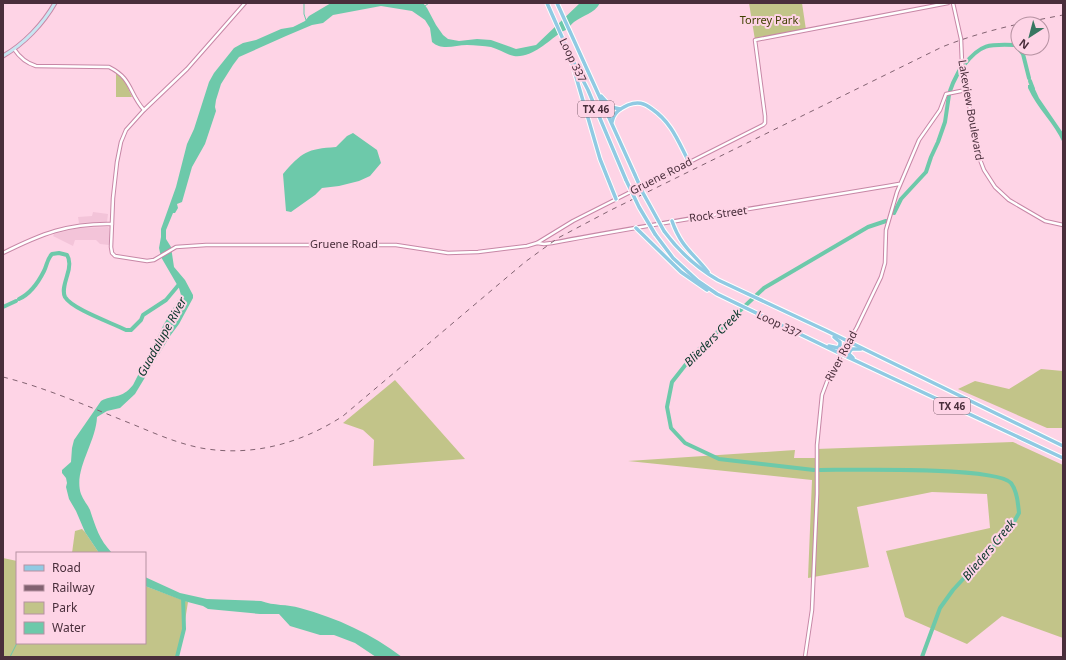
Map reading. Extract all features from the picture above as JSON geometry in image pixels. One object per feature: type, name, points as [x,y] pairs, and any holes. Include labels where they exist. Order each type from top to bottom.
[{"type":"main road","points":[[3,56],[14,49],[34,31],[55,3]]},
{"type":"main road","name":"Loop 337","points":[[547,3],[562,39],[588,90],[642,214],[673,258],[698,281],[718,294],[855,361],[1063,458]]},
{"type":"main road","name":"Loop 337","points":[[557,3],[649,205],[664,231],[683,254],[718,280],[825,330],[1063,446]]},
{"type":"main road","points":[[570,55],[600,159],[616,199]]},
{"type":"main road","points":[[598,93],[611,107],[621,108],[632,104],[641,103],[659,114],[665,119],[673,130],[689,162]]},
{"type":"main road","points":[[612,124],[614,116],[621,108]]},
{"type":"main road","points":[[672,222],[676,233],[683,244],[711,276]]},
{"type":"main road","points":[[636,228],[681,272],[713,294],[732,301]]},
{"type":"main road","points":[[821,344],[835,348],[838,348],[840,345],[840,342],[825,330]]},
{"type":"main road","points":[[855,361],[850,356],[850,351],[852,349],[864,350]]},
{"type":"street","name":"Gruene Road","points":[[245,3],[235,12],[187,69],[130,125],[121,142],[115,181],[111,247],[113,254],[120,257],[142,261],[154,260],[179,246],[372,244],[405,246],[443,253],[455,253],[523,247],[537,243],[573,221],[760,127],[764,123],[765,116],[755,40],[948,3]]},
{"type":"street","name":"Lakeview Boulevard","points":[[953,3],[961,45],[966,90],[979,157],[984,170],[992,184],[1008,200],[1045,221],[1063,225]]},
{"type":"street","points":[[14,49],[23,60],[36,66],[109,68],[116,71],[127,80],[136,102],[144,110]]},
{"type":"street","name":"River Road","points":[[805,657],[810,632],[813,604],[817,494],[817,445],[821,404],[828,379],[883,272],[886,259],[886,230],[900,184],[919,140],[940,110],[944,96],[948,93],[966,90]]},
{"type":"street","name":"Rock Street","points":[[537,243],[552,243],[900,184]]},
{"type":"street","points":[[3,253],[50,232],[77,226],[112,224]]},
{"type":"shaded area","points":[[93,212],[108,214],[107,222],[79,223],[78,217],[92,216]]},
{"type":"shaded area","points":[[108,227],[109,245],[100,244],[96,240],[75,240],[73,246],[53,236],[54,234],[78,228]]},
{"type":"green space","name":"Torrey Park","points":[[749,3],[802,3],[806,30],[755,40]]},
{"type":"green space","points":[[116,73],[125,81],[132,97],[116,97]]},
{"type":"green space","points":[[1041,369],[1063,371],[1063,428],[1047,428],[958,389],[975,381],[1009,389]]},
{"type":"green space","points":[[395,380],[465,459],[373,466],[374,440],[363,430],[343,423]]},
{"type":"green space","points":[[1013,442],[1063,465],[1063,638],[1002,616],[967,644],[905,617],[886,551],[990,528],[987,494],[932,492],[857,507],[869,567],[808,578],[812,480],[628,461],[795,450],[794,458],[815,458],[816,449]]},
{"type":"green space","points":[[82,529],[98,552],[72,552],[75,531]]},
{"type":"green space","points":[[3,558],[16,561],[16,644],[146,644],[146,586],[188,602],[184,627],[176,657],[3,657]]},
{"type":"water","name":"Guadalupe River","points":[[331,3],[423,3],[436,25],[448,39],[459,41],[477,39],[491,40],[516,49],[536,45],[580,3],[600,3],[595,10],[574,22],[566,30],[561,32],[539,49],[527,55],[521,56],[514,56],[485,46],[467,45],[444,47],[436,45],[432,42],[430,28],[425,20],[412,11],[381,6],[333,15],[323,23],[312,25],[239,57],[221,84],[216,100],[216,111],[205,144],[192,167],[182,202],[177,204],[178,208],[175,213],[173,213],[166,230],[166,239],[171,247],[174,267],[185,280],[193,295],[193,298],[179,324],[170,336],[135,394],[120,408],[107,411],[97,417],[93,437],[82,466],[79,485],[81,494],[90,510],[101,538],[111,552],[98,552],[85,532],[69,499],[66,487],[66,478],[62,473],[62,470],[71,462],[74,440],[101,401],[125,393],[133,385],[164,324],[181,295],[179,288],[161,257],[159,248],[161,229],[176,187],[187,144],[194,129],[209,82],[214,73],[234,48],[243,43],[256,40],[281,29],[293,27],[305,21],[309,16]]},
{"type":"water","points":[[1028,85],[1033,85],[1039,98],[1063,133],[1063,143],[1036,102],[1028,88]]},
{"type":"water","points":[[353,133],[377,150],[381,163],[370,176],[359,181],[339,186],[322,188],[315,195],[291,212],[286,211],[283,174],[300,156],[318,149],[336,147],[347,136]]},
{"type":"water","points":[[146,577],[180,593],[207,599],[261,601],[314,612],[341,622],[366,634],[402,657],[376,657],[355,643],[334,635],[320,635],[290,626],[279,614],[260,614],[208,609],[203,606],[184,601],[146,586]]},
{"type":"waterway","points":[[304,3],[304,14],[306,20]]},
{"type":"waterway","points":[[425,6],[429,3]]},
{"type":"waterway","name":"Blieders Creek","points":[[964,65],[976,52],[987,46],[1016,45],[1023,54],[1029,78]]},
{"type":"waterway","name":"Blieders Creek","points":[[950,91],[960,69]]},
{"type":"waterway","name":"Blieders Creek","points":[[1030,81],[1033,89]]},
{"type":"waterway","name":"Blieders Creek","points":[[894,213],[901,199],[926,172],[945,122],[949,95]]},
{"type":"waterway","name":"Blieders Creek","points":[[814,470],[719,459],[685,443],[671,428],[667,407],[672,382],[694,354],[764,288],[868,227],[886,221]]},
{"type":"waterway","name":"Guadalupe River","points":[[19,299],[27,294],[37,283],[52,254],[59,253],[67,255],[69,266],[64,292],[65,297],[69,302],[84,311],[126,330],[131,330],[141,320],[143,315],[166,300],[181,282]]},
{"type":"waterway","points":[[3,307],[16,301]]},
{"type":"waterway","name":"Blieders Creek","points":[[820,470],[952,471],[1000,478],[1011,483],[1013,486],[1017,497],[1019,513],[1011,527],[953,590],[940,608],[922,657]]},
{"type":"waterway","points":[[177,657],[184,629],[183,596]]},
{"type":"waterway","points":[[10,657],[16,644]]},
{"type":"railway","points":[[3,377],[52,392],[165,438],[201,448],[238,451],[275,446],[292,441],[327,426],[343,416],[525,262],[558,238],[609,211],[942,47],[957,41],[1017,24],[1063,15]]}]
